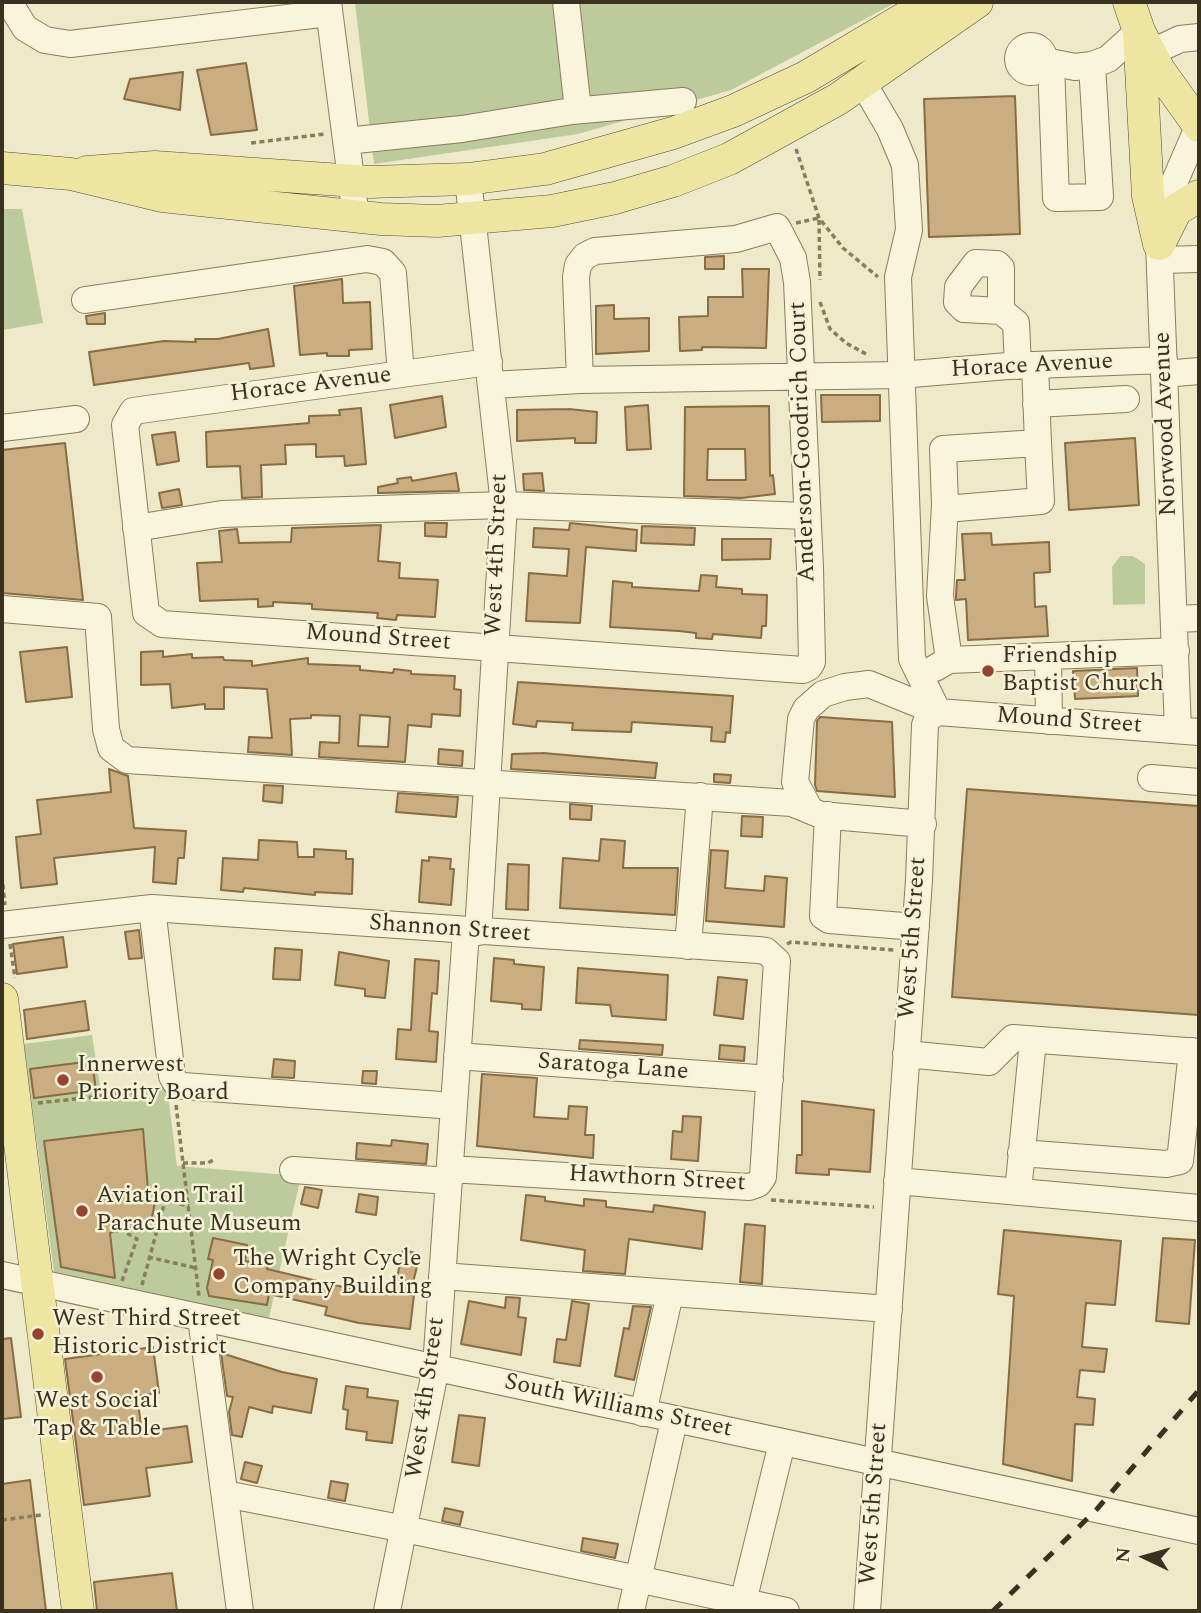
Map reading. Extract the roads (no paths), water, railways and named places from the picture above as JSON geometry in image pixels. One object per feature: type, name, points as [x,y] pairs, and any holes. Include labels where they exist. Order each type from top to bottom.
[{"type":"main road","points":[[6,170],[71,174],[156,167],[350,181],[468,179],[545,169],[674,133],[733,111],[806,77],[932,2]]},
{"type":"main road","points":[[71,174],[162,197],[356,217],[473,219],[552,211],[615,198],[729,159],[788,128],[863,83],[976,2]]},
{"type":"main road","points":[[1139,29],[1199,125]]},
{"type":"main road","points":[[1139,29],[1148,196],[1160,252]]},
{"type":"main road","points":[[1160,252],[1176,210],[1199,196]]},
{"type":"main road","points":[[2,999],[78,1611]]},
{"type":"street","points":[[9,2],[25,28],[45,40],[70,44],[329,7],[335,137],[350,181],[356,217]]},
{"type":"street","points":[[566,2],[578,110]]},
{"type":"street","points":[[1092,65],[1100,197],[1056,198],[1048,62],[1074,67],[1108,60],[1139,29],[1180,39],[1199,37]]},
{"type":"street","points":[[863,83],[890,129],[905,165],[909,230],[898,277],[899,345],[916,668],[938,712]]},
{"type":"street","points":[[335,137],[462,129],[578,110],[683,101]]},
{"type":"street","name":"Norwood Avenue","points":[[1189,731],[1176,650],[1187,619],[1164,367],[1160,252],[1171,190],[1199,125]]},
{"type":"street","name":"West 4th Street","points":[[387,1611],[436,1367],[457,1056],[472,932],[496,648],[504,505],[468,179]]},
{"type":"street","name":"Anderson-Goodrich Court","points":[[580,380],[576,277],[585,256],[595,251],[736,239],[777,227],[793,258],[797,282],[812,662]]},
{"type":"street","points":[[1160,252],[1199,259]]},
{"type":"street","points":[[85,300],[367,260],[383,262],[393,273],[401,374]]},
{"type":"street","points":[[945,509],[1041,501],[1036,404],[1020,365],[1016,323],[1001,311]]},
{"type":"street","name":"Horace Avenue","points":[[136,528],[125,425],[133,411],[401,374],[491,374],[580,380],[900,375],[1020,365],[1164,367],[1199,371]]},
{"type":"street","points":[[1036,404],[1126,399]]},
{"type":"street","points":[[2,428],[76,419]]},
{"type":"street","points":[[949,660],[940,585],[945,509],[943,449],[1038,443]]},
{"type":"street","points":[[136,528],[222,514],[504,505],[807,516]]},
{"type":"street","name":"Mound Street","points":[[136,528],[145,608],[151,619],[162,624],[803,670],[812,662]]},
{"type":"street","points":[[2,609],[97,617],[106,729],[111,748],[127,760],[792,803],[819,813],[923,824]]},
{"type":"street","points":[[916,668],[949,660],[1176,650]]},
{"type":"street","points":[[1048,656],[1049,721]]},
{"type":"street","name":"Mound Street","points":[[819,813],[795,782],[801,719],[806,709],[823,695],[845,687],[869,684],[938,712],[1189,731]]},
{"type":"street","name":"West 5th Street","points":[[867,1611],[923,824],[925,725],[928,718],[938,712]]},
{"type":"street","points":[[1151,778],[1199,782]]},
{"type":"street","points":[[688,946],[700,796]]},
{"type":"street","points":[[819,813],[823,916],[829,920],[914,940]]},
{"type":"street","points":[[152,908],[175,1085],[454,1106]]},
{"type":"street","name":"Shannon Street","points":[[2,925],[152,908],[758,950],[772,955],[778,972],[770,1079]]},
{"type":"street","points":[[906,1054],[989,1062],[1013,1038],[1196,1051],[1180,1161],[1166,1164],[1021,1153]]},
{"type":"street","points":[[1018,1192],[1032,1040]]},
{"type":"street","name":"Saratoga Lane","points":[[457,1056],[770,1079]]},
{"type":"street","name":"Hawthorn Street","points":[[293,1170],[750,1187],[758,1184],[762,1177],[770,1079]]},
{"type":"street","points":[[897,1181],[1199,1208]]},
{"type":"street","name":"South Williams Street","points":[[2,1275],[436,1367],[674,1421],[1199,1531]]},
{"type":"street","points":[[442,1276],[889,1310]]},
{"type":"street","points":[[643,1413],[670,1294]]},
{"type":"street","points":[[201,1318],[240,1611]]},
{"type":"street","points":[[631,1611],[674,1421]]},
{"type":"street","points":[[743,1602],[782,1443]]},
{"type":"street","points":[[225,1494],[405,1529],[786,1611]]},
{"type":"railway","points":[[993,1611],[1097,1509],[1199,1390]]},
{"type":"place","name":"Friendship Baptist Church","points":[[988,671]]},
{"type":"place","name":"Innerwest Priority Board","points":[[63,1080]]},
{"type":"place","name":"Aviation Trail Parachute Museum","points":[[82,1211]]},
{"type":"place","name":"The Wright Cycle Company Building","points":[[219,1274]]},
{"type":"place","name":"West Third Street Historic District","points":[[38,1334]]},
{"type":"place","name":"West Social Tap & Table","points":[[97,1377]]}]
